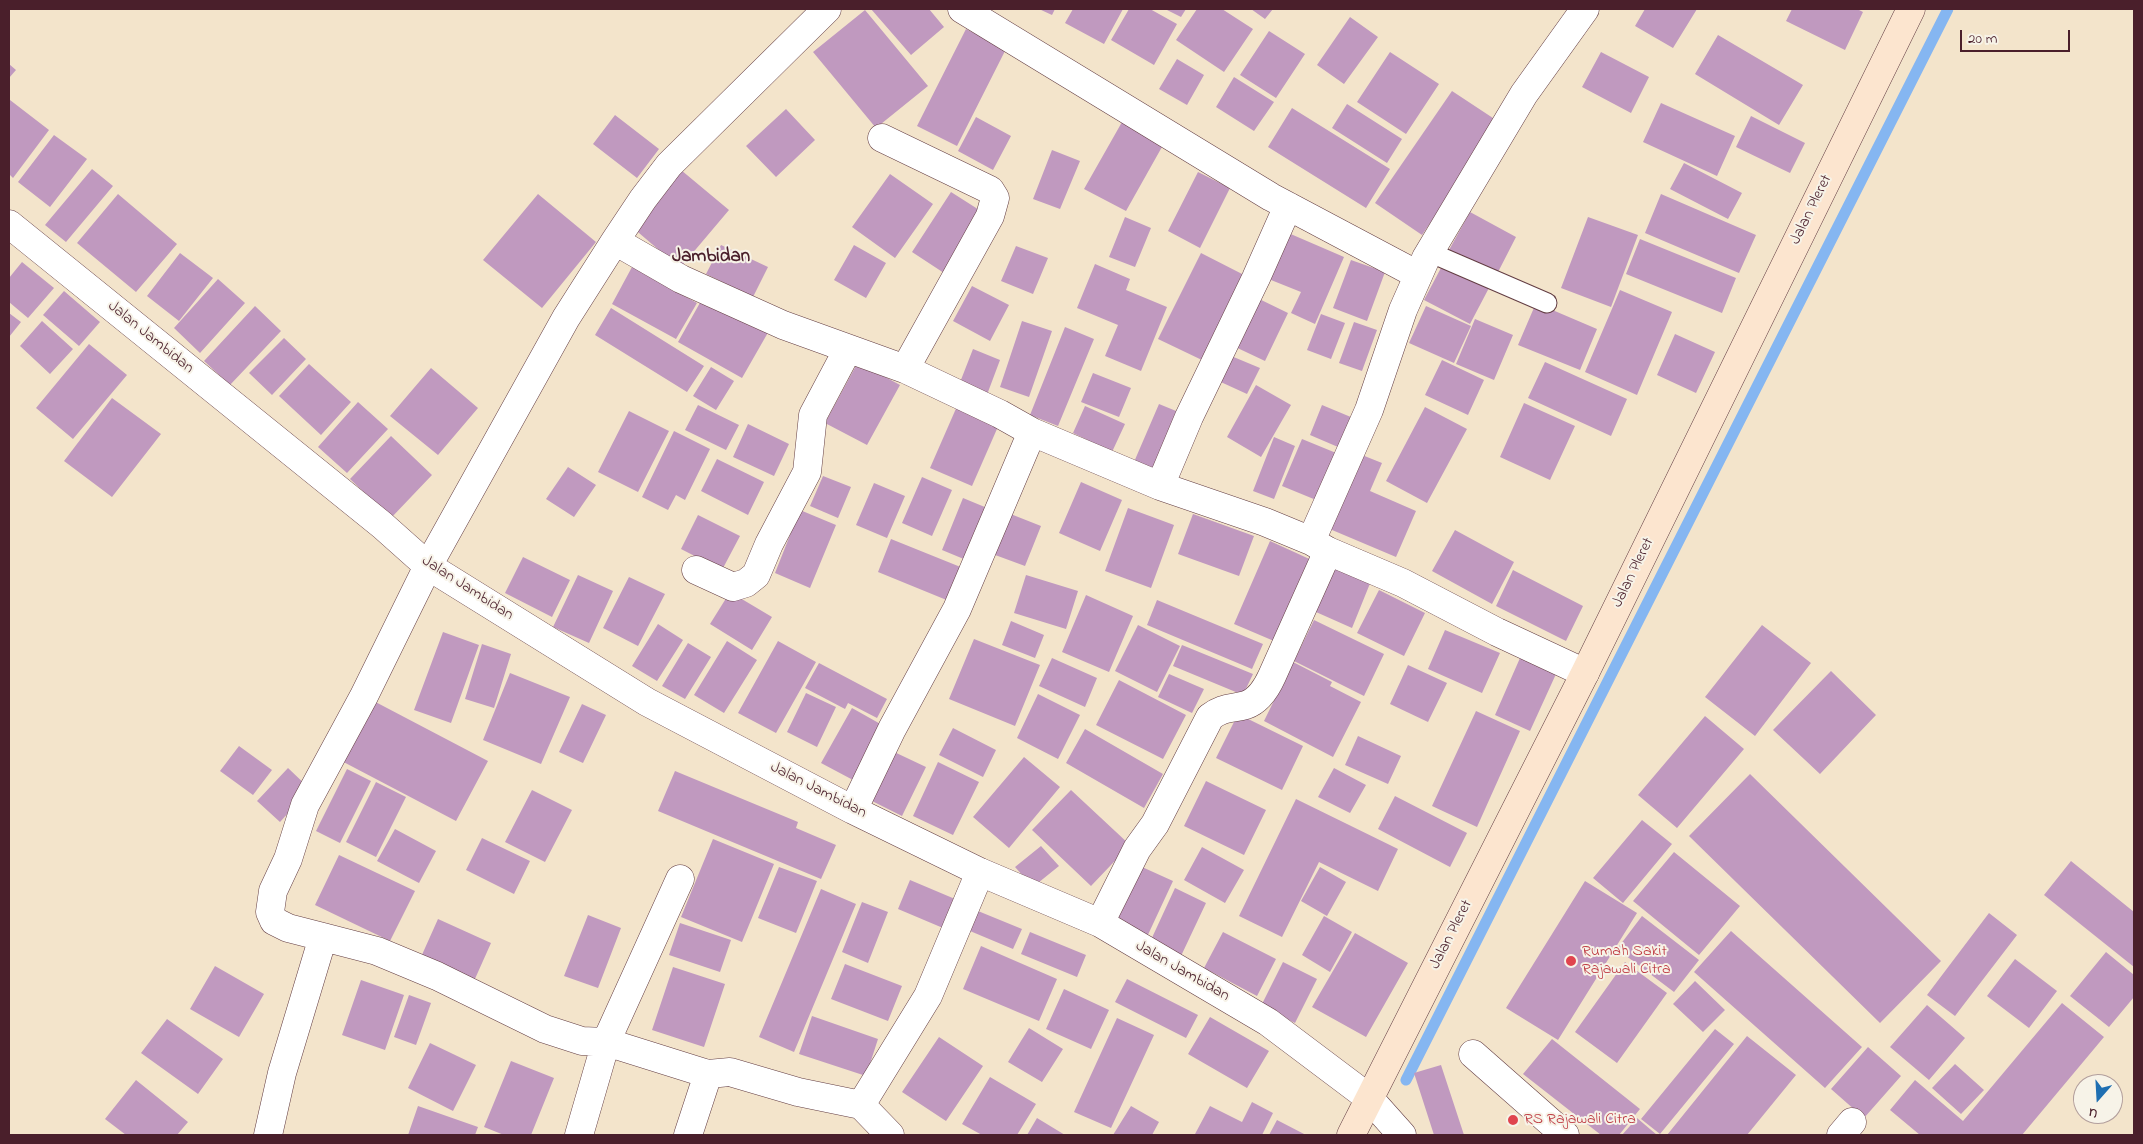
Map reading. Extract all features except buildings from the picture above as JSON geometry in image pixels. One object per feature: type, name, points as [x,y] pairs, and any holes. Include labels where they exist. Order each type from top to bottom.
[{"type":"main road","name":"Jalan Pleret","points":[[1351,1135],[1585,673],[1911,9]]},
{"type":"street","points":[[827,9],[669,166],[643,199],[566,318],[428,566],[364,696],[305,805],[288,859],[273,891],[270,912],[274,921],[288,928],[377,951],[437,976],[545,1029],[582,1040],[606,1042],[708,1074],[730,1072],[798,1092],[861,1105],[890,1135]]},
{"type":"street","points":[[962,9],[1288,206],[1423,263]]},
{"type":"street","points":[[1100,923],[1136,849],[1156,824],[1210,717],[1221,709],[1248,704],[1265,690],[1272,676],[1369,410],[1391,342],[1423,263],[1524,94],[1585,9]]},
{"type":"street","points":[[882,138],[990,190],[995,198],[990,216],[905,369]]},
{"type":"street","points":[[1160,486],[1200,393],[1256,278],[1288,206]]},
{"type":"street","name":"Jalan Jambidan","points":[[9,224],[382,525],[428,566],[647,702],[853,810],[980,872],[1100,923],[1268,1022],[1369,1098],[1402,1135]]},
{"type":"street","points":[[615,241],[681,279],[783,325],[905,369],[1000,414],[1032,432],[1160,486],[1265,522],[1403,583],[1497,632],[1585,673]]},
{"type":"street","points":[[696,570],[734,587],[746,583],[756,575],[769,544],[807,472],[813,414],[848,349]]},
{"type":"street","points":[[853,810],[892,729],[957,609],[1032,432]]},
{"type":"street","points":[[861,1105],[928,996],[980,872]]},
{"type":"street","points":[[579,1135],[606,1042],[680,879]]},
{"type":"street","points":[[268,1135],[282,1073],[324,937]]},
{"type":"street","points":[[1473,1054],[1565,1135]]},
{"type":"street","points":[[688,1135],[708,1074]]},
{"type":"lane","points":[[1423,263],[1546,303]]},
{"type":"waterway","points":[[1406,1080],[1948,9]]},
{"type":"place","name":"Rumah Sakit Rajawali Citra","points":[[1571,961]]},
{"type":"place","name":"RS Rajawali Citra","points":[[1513,1120]]},
{"type":"district","name":"Jambidan","points":[[711,258]]}]
